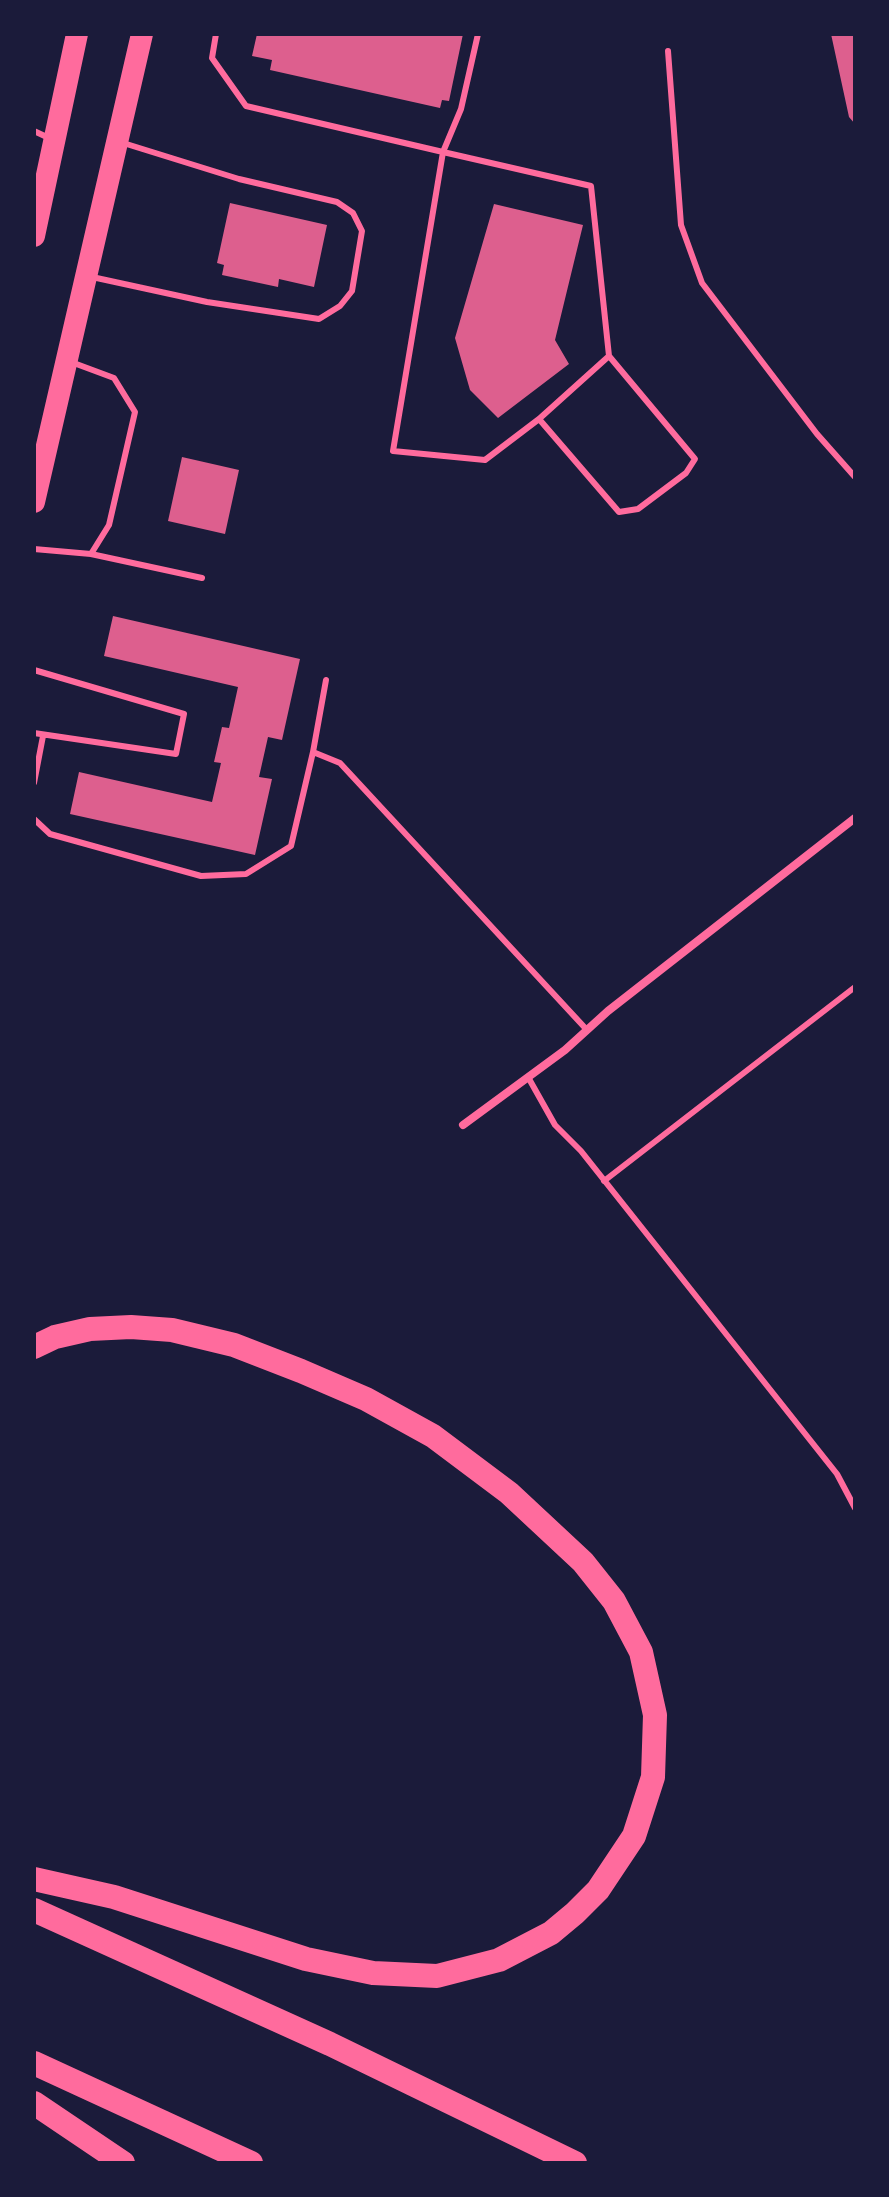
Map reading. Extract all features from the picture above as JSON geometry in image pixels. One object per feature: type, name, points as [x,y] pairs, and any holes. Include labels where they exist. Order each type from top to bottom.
[{"type":"highway","points":[[34,236],[77,34]]},
{"type":"highway","points":[[34,502],[142,34]]},
{"type":"highway","points":[[34,1347],[55,1337],[90,1329],[131,1327],[172,1330],[234,1345],[301,1371],[366,1399],[433,1436],[509,1493],[583,1562],[614,1601],[641,1652],[655,1715],[653,1777],[634,1836],[598,1890],[575,1913],[551,1933],[499,1960],[437,1976],[373,1973],[306,1959],[114,1897],[34,1879]]},
{"type":"highway","points":[[34,1910],[330,2044],[575,2163]]},
{"type":"highway","points":[[34,2063],[251,2163]]},
{"type":"highway","points":[[34,2103],[123,2163]]},
{"type":"street","points":[[463,1125],[855,818]]},
{"type":"lane","points":[[478,34],[461,109],[443,152],[393,451],[485,460],[539,419],[609,356]]},
{"type":"lane","points":[[213,35],[212,58],[246,106],[591,186],[609,356],[695,459],[686,473],[638,509],[619,512],[539,419]]},
{"type":"lane","points":[[668,51],[681,225],[702,283],[817,434],[855,477]]},
{"type":"lane","points":[[34,131],[55,141]]},
{"type":"lane","points":[[87,276],[207,302],[319,319],[340,306],[352,291],[362,231],[353,213],[337,202],[239,179],[117,141]]},
{"type":"lane","points":[[66,360],[114,378],[135,412],[109,525],[91,554]]},
{"type":"lane","points":[[34,549],[91,554],[202,578]]},
{"type":"lane","points":[[34,670],[184,714],[176,754],[34,733]]},
{"type":"lane","points":[[34,819],[50,834],[201,876],[246,874],[291,846],[326,680]]},
{"type":"lane","points":[[34,783],[43,736]]},
{"type":"lane","points":[[313,752],[340,763],[587,1030]]},
{"type":"lane","points":[[604,1181],[855,987]]},
{"type":"lane","points":[[528,1077],[555,1125],[604,1181],[837,1474],[855,1508]]},
{"type":"building","points":[[257,34],[463,34],[449,101],[442,100],[440,108],[270,70],[272,60],[252,56]]},
{"type":"building","points":[[831,34],[855,34],[855,124],[849,117]]},
{"type":"building","points":[[230,203],[327,225],[314,287],[279,279],[278,287],[222,275],[224,265],[217,263]]},
{"type":"building","points":[[494,204],[583,225],[555,340],[569,364],[498,418],[470,390],[455,338]]},
{"type":"building","points":[[182,457],[239,470],[225,534],[168,521]]},
{"type":"building","points":[[113,616],[300,659],[282,740],[268,737],[259,777],[272,779],[255,855],[70,814],[79,772],[212,802],[221,763],[214,762],[222,727],[229,728],[238,687],[104,656]]}]
